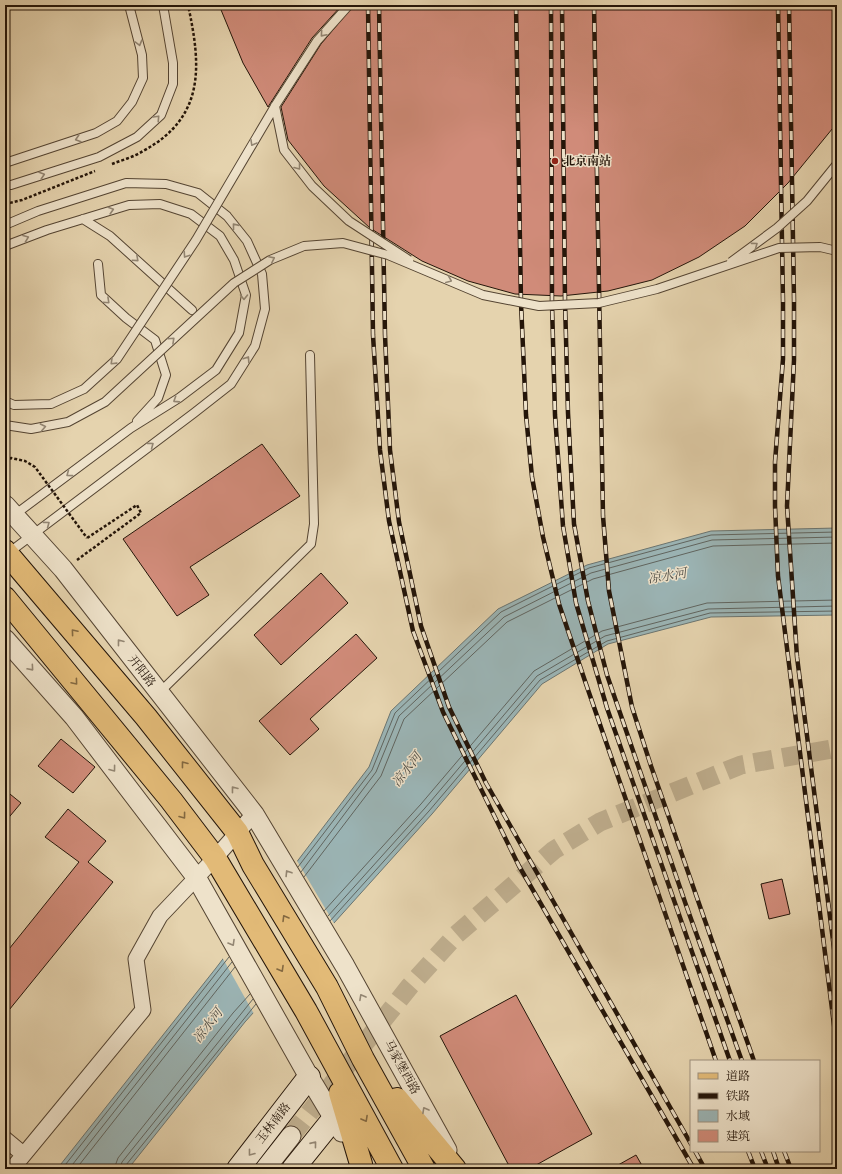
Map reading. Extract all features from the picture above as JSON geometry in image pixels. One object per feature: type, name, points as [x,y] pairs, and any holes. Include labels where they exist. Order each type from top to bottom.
[{"type":"main road","points":[[6,553],[146,717],[237,832],[253,865],[327,987],[363,1058],[424,1169]]},
{"type":"main road","points":[[5,598],[171,800],[215,858],[306,1012],[392,1169]]},
{"type":"main road","points":[[328,1054],[363,1166]]},
{"type":"main road","points":[[363,1058],[455,1169]]},
{"type":"main road","name":"玉林南路","points":[[238,1169],[309,1077]]},
{"type":"main road","points":[[293,1169],[334,1118]]},
{"type":"street","name":"开阳路","points":[[8,513],[33,534],[63,569],[254,814],[271,845]]},
{"type":"street","points":[[5,639],[74,717],[196,877],[309,1077],[363,1166]]},
{"type":"street","points":[[12,1169],[143,1010],[136,959],[160,916],[254,814]]},
{"type":"street","name":"马家堡西路","points":[[271,845],[345,966],[458,1169]]},
{"type":"street","name":"玉林南路","points":[[265,1169],[291,1136]]},
{"type":"street","points":[[5,1139],[23,1154]]},
{"type":"lane","points":[[5,163],[96,133],[117,121],[132,102],[143,78],[142,55],[129,5]]},
{"type":"lane","points":[[5,185],[11,185],[99,157],[137,137],[161,115],[173,84],[173,63],[163,5]]},
{"type":"lane","points":[[5,401],[14,405],[51,404],[84,389],[117,359],[196,240],[275,106],[317,41],[349,5]]},
{"type":"lane","points":[[275,106],[284,150],[312,186],[349,221],[428,272]]},
{"type":"lane","points":[[724,268],[777,228],[807,201],[837,164]]},
{"type":"lane","points":[[5,225],[38,211],[126,183],[166,184],[198,193],[227,216],[247,241],[262,274],[264,309],[255,346],[231,384],[6,553]]},
{"type":"lane","points":[[5,246],[47,230],[129,205],[160,204],[191,214],[220,236],[234,260],[246,294],[239,333],[216,370],[179,398],[131,428],[8,513]]},
{"type":"lane","points":[[82,219],[110,236],[192,310]]},
{"type":"lane","points":[[5,425],[31,429],[68,422],[105,402],[234,283],[270,260],[304,246],[343,243],[388,255],[483,295],[539,306],[599,303],[657,290],[779,248],[820,247],[837,251]]},
{"type":"lane","points":[[98,264],[100,295],[126,318],[155,340],[166,374],[158,398],[131,428]]},
{"type":"lane","points":[[159,693],[311,544],[314,524],[310,355]]},
{"type":"path","points":[[5,461],[11,458],[25,461],[35,467],[87,538],[137,505],[141,513],[63,569]]},
{"type":"water","name":"凉水河","points":[[837,528],[837,615],[711,617],[608,644],[542,684],[432,814],[245,1022],[128,1169],[57,1169],[216,968],[369,767],[391,711],[498,609],[587,565],[711,531]]},
{"type":"pier","points":[[296,859],[335,925],[254,1014],[222,957]]},
{"type":"building","points":[[219,5],[342,5],[312,38],[268,107],[243,63]]},
{"type":"building","name":"北京南站","points":[[354,5],[837,5],[837,123],[788,183],[745,226],[699,257],[652,280],[608,291],[561,296],[515,294],[468,281],[422,261],[370,228],[324,186],[288,140],[281,107],[321,44]]},
{"type":"building","points":[[262,444],[300,496],[190,567],[209,595],[177,616],[123,539]]},
{"type":"building","points":[[321,573],[348,603],[281,665],[254,635]]},
{"type":"building","points":[[356,634],[377,658],[310,719],[319,729],[290,755],[259,721]]},
{"type":"building","points":[[61,739],[95,767],[73,793],[38,766]]},
{"type":"building","points":[[5,790],[21,803],[5,822]]},
{"type":"building","points":[[68,809],[106,841],[88,862],[113,882],[5,1015],[5,954],[79,862],[45,837]]},
{"type":"building","points":[[782,879],[790,914],[769,919],[761,884]]},
{"type":"building","points":[[516,995],[592,1134],[529,1169],[511,1169],[440,1036]]},
{"type":"building","points":[[636,1155],[644,1169],[611,1169]]},
{"type":"tunnel","points":[[291,1136],[410,986],[456,935],[554,850],[600,822],[741,765],[837,748]]},
{"type":"railway","points":[[368,5],[373,335],[380,450],[389,521],[413,631],[443,712],[519,866],[694,1169]]},
{"type":"railway","points":[[379,5],[385,335],[390,450],[399,522],[421,626],[449,707],[486,783],[690,1142]]},
{"type":"railway","points":[[516,5],[521,303],[526,415],[532,477],[543,537],[559,604],[716,1060]]},
{"type":"railway","points":[[551,5],[552,304],[555,415],[563,526],[576,603],[607,708],[730,1060]]},
{"type":"railway","points":[[562,5],[565,301],[568,413],[574,524],[588,601],[607,675],[686,905],[742,1060]]},
{"type":"railway","points":[[594,5],[603,516],[609,591],[632,707],[651,766],[754,1060]]},
{"type":"railway","points":[[778,5],[783,301],[783,359],[775,462],[778,576],[837,1049]]},
{"type":"railway","points":[[789,5],[794,360],[787,506],[797,657],[837,972]]},
{"type":"railway","points":[[696,1152],[705,1169]]},
{"type":"railway","points":[[748,1152],[755,1169]]},
{"type":"railway","points":[[761,1152],[768,1169]]},
{"type":"railway","points":[[773,1152],[779,1169]]},
{"type":"railway","points":[[784,1152],[791,1169]]},
{"type":"place","name":"北京南站","points":[[555,161]]}]
